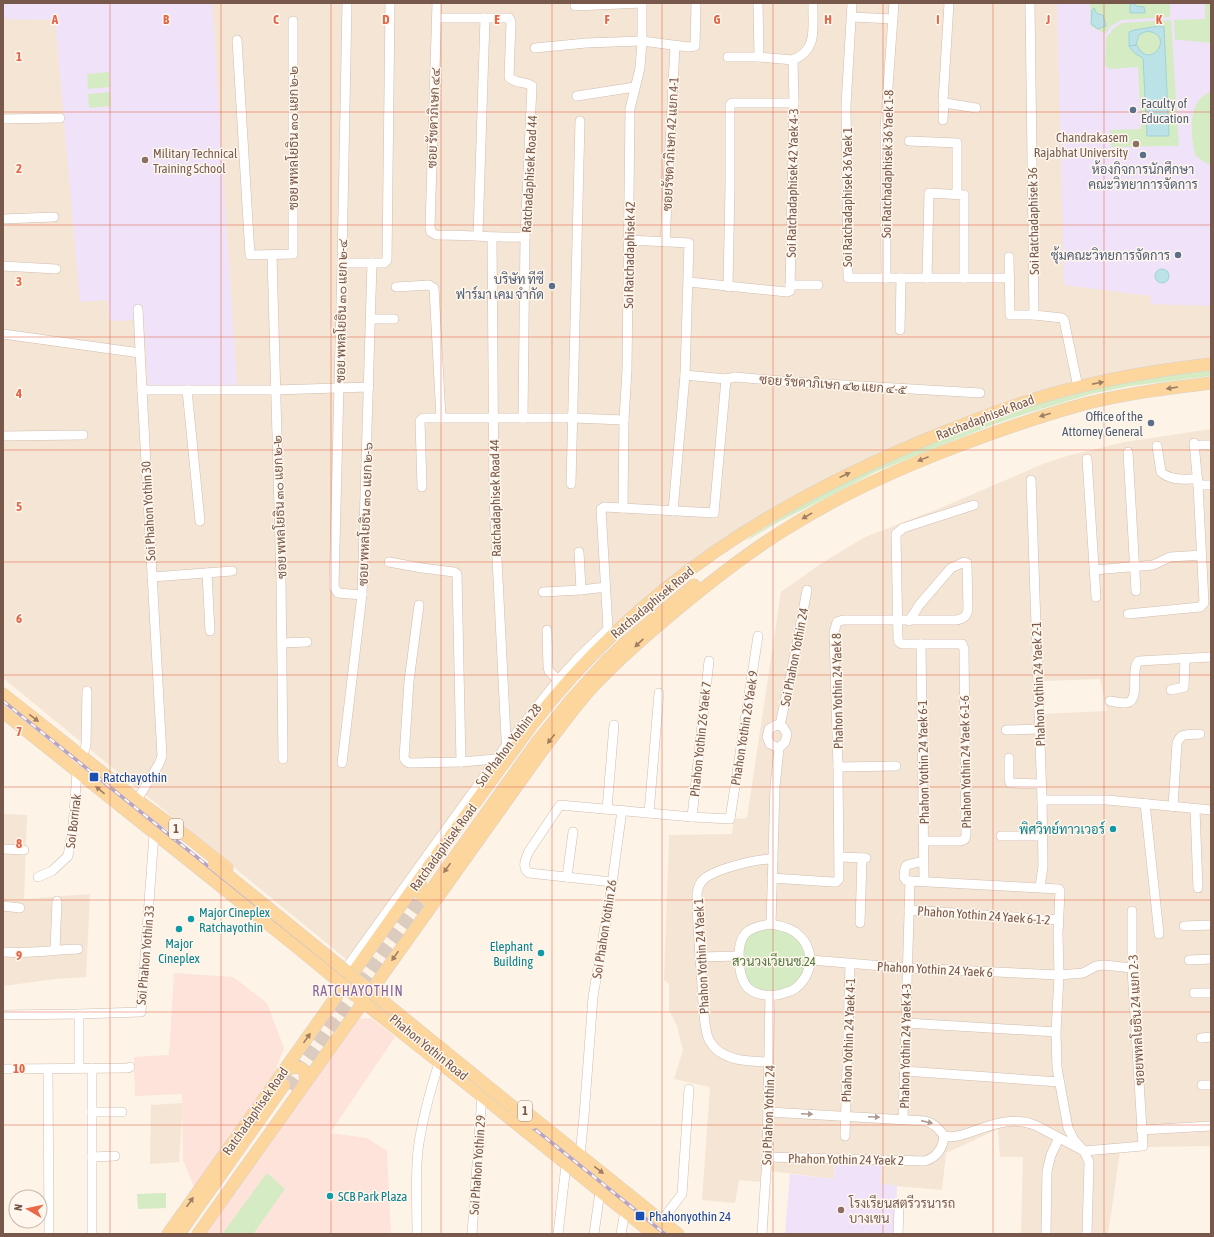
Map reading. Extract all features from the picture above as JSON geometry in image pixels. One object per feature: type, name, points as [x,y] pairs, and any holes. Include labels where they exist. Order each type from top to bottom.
[{"type":"main road","name":"Ratchadaphisek Road","points":[[198,1234],[373,987],[502,759],[610,632],[693,567],[732,540],[774,514],[831,482],[904,449],[1009,407],[1078,386],[1166,370],[1211,364]]},
{"type":"main road","name":"Ratchadaphisek Road","points":[[168,1234],[344,986],[351,969],[429,886],[534,762],[571,714],[606,674],[642,639],[693,596],[784,530],[844,495],[900,469],[1024,422],[1089,403],[1129,394],[1211,383]]},
{"type":"main road","name":"Ratchadaphisek Road","points":[[429,886],[530,738],[554,707],[596,660],[670,594],[774,514]]},
{"type":"main road","name":"Phahon Yothin Road","points":[[3,694],[136,800],[189,838],[678,1234]]},
{"type":"main road","name":"Phahon Yothin Road","points":[[4,715],[298,948],[394,1027],[653,1234]]},
{"type":"main road","name":"Phahon Yothin Road","points":[[162,820],[212,867],[531,1125],[561,1146],[576,1152]]},
{"type":"main road","name":"Phahon Yothin Road","points":[[150,830],[158,829],[212,867]]},
{"type":"main road","points":[[298,948],[304,944],[307,934]]},
{"type":"main road","points":[[394,1027],[396,1019],[406,1013]]},
{"type":"main road","points":[[284,1070],[297,1067],[303,1069],[306,1073],[305,1083]]},
{"type":"main road","name":"Ratchadaphisek Road","points":[[179,1234],[287,1088],[188,1234]]},
{"type":"main road","name":"Phahon Yothin Road","points":[[531,1125],[566,1159],[571,1168]]},
{"type":"street","name":"ซอย พหลโยธิน ๓๐ แยก ๒-๔","points":[[347,3],[334,587],[338,593],[362,595]]},
{"type":"street","points":[[342,263],[384,263],[387,260],[390,3]]},
{"type":"street","name":"ซอย รัชดาภิเษก ๔๔","points":[[437,3],[430,232],[436,235],[478,235]]},
{"type":"street","points":[[575,6],[642,3]]},
{"type":"street","name":"Soi Ratchadaphisek 42","points":[[623,508],[624,420],[627,370],[630,109],[640,68],[642,3]]},
{"type":"street","points":[[535,48],[586,43],[642,41],[675,46],[695,46],[696,3]]},
{"type":"street","points":[[758,3],[759,56]]},
{"type":"street","points":[[728,58],[759,56],[793,60],[800,57],[808,51],[812,41],[813,3]]},
{"type":"street","name":"Soi Ratchadaphisek 36 Yaek 1","points":[[852,3],[846,106],[848,278],[1010,278]]},
{"type":"street","name":"Soi Ratchadaphisek 36 Yaek 1-8","points":[[886,278],[885,128],[894,3]]},
{"type":"street","points":[[943,120],[948,3]]},
{"type":"street","name":"Soi Ratchadaphisek 36","points":[[1030,3],[1034,315]]},
{"type":"street","points":[[852,17],[893,19]]},
{"type":"street","name":"Ratchadaphisek Road 44","points":[[437,18],[505,18],[510,20],[509,77],[513,81],[529,84],[532,86],[533,90],[525,237],[523,418]]},
{"type":"street","points":[[485,18],[478,235],[492,238],[525,237]]},
{"type":"street","name":"ซอย พหลโยธิน ๓๐ แยก ๒-๒","points":[[283,759],[282,580],[272,255],[293,254],[293,21]]},
{"type":"street","points":[[237,40],[250,255],[272,255]]},
{"type":"street","name":"ซอยรัชดาภิเษก 42 แยก 4-1","points":[[665,242],[675,46]]},
{"type":"street","name":"Soi Ratchadaphisek 42 Yaek 4-3","points":[[790,285],[794,103],[793,60]]},
{"type":"street","points":[[577,96],[635,87]]},
{"type":"street","points":[[944,102],[976,108]]},
{"type":"street","points":[[728,287],[730,105],[732,103],[794,103]]},
{"type":"street","points":[[3,119],[60,118]]},
{"type":"street","points":[[571,484],[580,121]]},
{"type":"street","points":[[909,141],[957,144],[957,194]]},
{"type":"street","points":[[926,278],[928,194],[964,195],[964,278]]},
{"type":"street","points":[[3,219],[54,217]]},
{"type":"street","name":"Ratchadaphisek Road 44","points":[[492,238],[494,499],[506,746],[502,759]]},
{"type":"street","points":[[629,240],[689,243],[685,375],[673,511]]},
{"type":"street","points":[[1010,257],[1010,315],[1059,317],[1064,320],[1078,386]]},
{"type":"street","name":"ซอย พหลโยธิน ๓๐ แยก ๒-๖","points":[[342,763],[362,595],[372,263]]},
{"type":"street","points":[[3,266],[56,269]]},
{"type":"street","points":[[900,330],[901,278]]},
{"type":"street","points":[[689,282],[787,292],[790,291],[790,285],[818,285]]},
{"type":"street","points":[[396,287],[429,285],[434,288],[441,418]]},
{"type":"street","name":"Soi Phahon Yothin 30","points":[[136,800],[159,764],[162,756],[138,309]]},
{"type":"street","points":[[371,319],[394,319]]},
{"type":"street","points":[[3,334],[140,353]]},
{"type":"street","name":"ซอย รัชดาภิเษก ๔๒ แยก ๔-๕","points":[[685,375],[980,393]]},
{"type":"street","points":[[610,632],[601,509],[604,507],[714,513],[726,378]]},
{"type":"street","points":[[142,390],[275,390],[369,387]]},
{"type":"street","points":[[187,390],[200,521]]},
{"type":"street","points":[[422,487],[420,421],[423,418],[494,417],[624,420]]},
{"type":"street","points":[[3,436],[83,435]]},
{"type":"street","points":[[1128,614],[1200,607],[1203,605],[1205,600],[1198,482],[1198,444],[1211,445]]},
{"type":"street","points":[[1157,446],[1161,472],[1166,476],[1211,485]]},
{"type":"street","points":[[1128,452],[1136,591]]},
{"type":"street","points":[[1087,459],[1096,597]]},
{"type":"street","name":"Phahon Yothin 24 Yaek 2-1","points":[[1031,480],[1042,800],[1043,866],[1040,887]]},
{"type":"street","points":[[921,644],[899,642],[898,639],[896,538],[899,531],[903,528],[974,505]]},
{"type":"street","points":[[579,552],[581,590]]},
{"type":"street","points":[[1094,570],[1153,565],[1170,557],[1202,555]]},
{"type":"street","points":[[389,562],[454,572],[457,574],[461,762]]},
{"type":"street","name":"Phahon Yothin 24 Yaek 8","points":[[772,878],[836,882],[839,879],[840,857],[834,632],[837,622],[843,620],[909,621],[963,619],[968,610],[966,563],[964,562],[957,564],[946,574],[920,604],[909,621]]},
{"type":"street","points":[[152,577],[232,571]]},
{"type":"street","points":[[207,573],[210,631]]},
{"type":"street","points":[[543,592],[606,587]]},
{"type":"street","name":"Soi Phahon Yothin 24","points":[[771,924],[775,787],[779,748],[785,742],[787,734],[780,725],[807,590]]},
{"type":"street","points":[[419,605],[409,681],[404,758],[406,762],[461,762],[502,759]]},
{"type":"street","points":[[547,630],[548,667],[549,671],[558,680]]},
{"type":"street","name":"Soi Phahon Yothin 28","points":[[506,746],[558,680],[579,657],[610,632]]},
{"type":"street","name":"Phahon Yothin 26 Yaek 9","points":[[692,817],[730,819],[758,636]]},
{"type":"street","points":[[282,643],[307,642]]},
{"type":"street","name":"Phahon Yothin 24 Yaek 6-1-6","points":[[921,644],[962,644],[964,649],[965,840],[924,841]]},
{"type":"street","name":"Phahon Yothin 24 Yaek 6-1","points":[[921,644],[924,881]]},
{"type":"street","points":[[1110,701],[1126,703],[1133,698],[1136,665],[1139,661],[1211,657]]},
{"type":"street","points":[[1171,690],[1184,687],[1185,659]]},
{"type":"street","name":"Phahon Yothin 26 Yaek 7","points":[[692,817],[709,661]]},
{"type":"street","points":[[74,769],[86,745],[87,691]]},
{"type":"street","points":[[649,813],[659,693]]},
{"type":"street","points":[[607,809],[614,725]]},
{"type":"street","points":[[779,748],[770,744],[767,736],[769,729],[772,726],[780,725]]},
{"type":"street","points":[[1006,730],[1039,729]]},
{"type":"street","points":[[1173,807],[1177,743],[1182,735],[1200,734]]},
{"type":"street","points":[[1009,758],[1010,782],[1041,784]]},
{"type":"street","name":"Soi Phahon Yothin 28","points":[[351,969],[502,759]]},
{"type":"street","points":[[838,767],[896,766]]},
{"type":"street","name":"Soi Borrirak","points":[[38,877],[52,871],[68,856],[73,827],[74,769]]},
{"type":"street","points":[[1042,800],[1107,800],[1211,810]]},
{"type":"street","points":[[1145,803],[1159,934]]},
{"type":"street","points":[[612,882],[567,878],[526,872],[524,868],[525,860],[529,851],[560,805],[692,817]]},
{"type":"street","points":[[1195,809],[1198,888]]},
{"type":"street","name":"Soi Phahon Yothin 26","points":[[576,1152],[584,1116],[593,997],[622,810]]},
{"type":"street","name":"Soi Phahon Yothin 33","points":[[3,1015],[141,1012],[150,830]]},
{"type":"street","points":[[567,878],[573,832]]},
{"type":"street","points":[[1001,836],[1042,836]]},
{"type":"street","points":[[3,849],[24,850]]},
{"type":"street","points":[[840,857],[865,858],[860,923]]},
{"type":"street","name":"Phahon Yothin 24 Yaek 1","points":[[770,1062],[745,1061],[730,1057],[717,1050],[710,1043],[705,1028],[697,893],[702,880],[725,869],[766,859],[773,859]]},
{"type":"street","name":"Phahon Yothin 24 Yaek 4-3","points":[[903,1119],[911,881],[906,880],[904,877],[906,867],[912,863],[924,861]]},
{"type":"street","points":[[911,881],[1059,888],[1059,975],[1056,1068],[1068,1128],[1074,1140],[1084,1151],[1090,1168],[1086,1234]]},
{"type":"street","points":[[55,950],[57,901]]},
{"type":"street","points":[[3,906],[20,908]]},
{"type":"street","name":"Phahon Yothin 24 Yaek 6-1-2","points":[[909,910],[1058,920]]},
{"type":"street","name":"ซอยพหลโยธิน 24 แยก 2-3","points":[[1084,1151],[1143,1146],[1132,968],[1132,911]]},
{"type":"street","points":[[771,924],[790,929],[798,935],[807,947],[811,960],[806,975],[799,985],[789,992],[770,996],[754,992],[746,986],[740,970],[739,956],[741,942],[746,933],[757,927],[771,924]]},
{"type":"street","points":[[1184,926],[1211,925]]},
{"type":"street","points":[[3,952],[31,953],[78,949]]},
{"type":"street","points":[[700,958],[739,956]]},
{"type":"street","points":[[1189,960],[1211,959]]},
{"type":"street","name":"Phahon Yothin 24 Yaek 6","points":[[811,960],[907,968],[1059,975],[1083,973],[1090,971],[1096,966],[1104,965],[1132,968]]},
{"type":"street","name":"Phahon Yothin 24 Yaek 4-1","points":[[845,1136],[850,964]]},
{"type":"street","points":[[1194,993],[1211,993]]},
{"type":"street","name":"Soi Phahon Yothin 24","points":[[762,1234],[768,1157],[770,996]]},
{"type":"street","points":[[79,1014],[79,1068]]},
{"type":"street","points":[[906,1023],[1056,1032]]},
{"type":"street","points":[[1201,1038],[1211,1037]]},
{"type":"street","points":[[417,1234],[418,1149],[430,1091],[439,1063]]},
{"type":"street","points":[[3,1069],[128,1068],[130,1066]]},
{"type":"street","points":[[92,1068],[92,1234]]},
{"type":"street","points":[[48,1069],[49,1234]]},
{"type":"street","points":[[904,1071],[1059,1082]]},
{"type":"street","points":[[662,1220],[682,1194],[689,1089]]},
{"type":"street","name":"Soi Phahon Yothin 29","points":[[472,1234],[482,1096]]},
{"type":"street","points":[[92,1112],[122,1112]]},
{"type":"street","points":[[769,1112],[903,1119],[933,1123],[944,1136],[955,1137],[996,1123],[1011,1121],[1031,1123],[1084,1151]]},
{"type":"street","points":[[1141,1130],[1211,1126]]},
{"type":"street","name":"Phahon Yothin 24 Yaek 2","points":[[768,1157],[925,1160],[933,1158],[938,1153],[944,1136]]},
{"type":"street","points":[[1046,1234],[1047,1171],[1051,1155],[1059,1138]]},
{"type":"street","points":[[92,1157],[115,1156]]},
{"type":"street","points":[[558,1234],[571,1168]]},
{"type":"street","points":[[594,1234],[600,1191]]},
{"type":"street","points":[[898,1234],[899,1208]]},
{"type":"street","points":[[621,1234],[625,1211]]},
{"type":"shaded area","points":[[3,3],[1211,3],[1211,360],[1084,380],[788,502],[590,653],[352,964],[3,678]]},
{"type":"shaded area","name":"Military Technical Training School","points":[[3,3],[212,3],[237,385],[148,386],[144,320],[110,321],[107,300],[80,302],[55,20],[3,19]]},
{"type":"shaded area","name":"Chandrakasem Rajabhat University","points":[[1057,3],[1211,3],[1211,306],[1151,304],[1150,296],[1064,285]]},
{"type":"shaded area","points":[[1211,429],[1211,1146],[1148,1147],[1120,1152],[1108,1234],[1021,1234],[1023,1157],[1000,1157],[998,1129],[946,1153],[942,1190],[880,1183],[883,1162],[835,1161],[834,1179],[762,1170],[760,1182],[739,1180],[735,1203],[702,1200],[710,1087],[674,1079],[683,1050],[677,1026],[669,1010],[669,984],[664,980],[669,835],[732,834],[734,819],[747,818],[781,592],[822,563],[865,537],[938,509],[1043,464],[1067,456],[1125,442]],"holes":[[[1100,679],[1107,711],[1043,714],[1044,681]]]},
{"type":"shaded area","points":[[3,814],[27,815],[24,899],[90,894],[86,977],[56,979],[3,986]]},
{"type":"shaded area","points":[[174,973],[233,977],[267,1003],[284,1048],[272,1079],[194,1187],[183,1160],[182,1094],[135,1096],[134,1057],[169,1055]]},
{"type":"shaded area","name":"SCB Park Plaza","points":[[371,1018],[395,1037],[330,1133],[367,1138],[387,1151],[391,1234],[205,1234],[359,1019]]},
{"type":"shaded area","points":[[183,1103],[179,1162],[150,1164],[151,1105]]},
{"type":"shaded area","name":"โรงเรียนสตรีวรนารถ บางเขน","points":[[835,1161],[883,1162],[880,1183],[897,1186],[895,1234],[785,1234],[790,1174],[834,1179]]},
{"type":"green space","points":[[1090,3],[1170,3],[1170,17],[1121,20],[1111,26],[1105,34],[1091,26]]},
{"type":"green space","points":[[1205,3],[1211,3],[1211,43],[1175,40],[1174,20],[1205,19]]},
{"type":"green space","points":[[1171,20],[1179,146],[1111,147],[1110,130],[1141,129],[1138,67],[1110,69],[1105,65],[1106,38],[1114,28],[1122,23]]},
{"type":"green space","points":[[109,72],[110,87],[88,89],[87,74]]},
{"type":"green space","points":[[110,92],[111,106],[89,108],[88,94]]},
{"type":"green space","points":[[1211,92],[1211,165],[1195,155],[1192,138],[1192,119],[1197,102],[1203,96]]},
{"type":"green space","points":[[1211,369],[1211,376],[1130,386],[1091,394],[992,425],[875,472],[780,521],[746,541],[807,501],[871,468],[1021,407],[1104,385]]},
{"type":"green space","name":"สวนวงเวียนซ.24","points":[[768,925],[801,938],[809,954],[800,984],[770,996],[744,982],[739,952],[751,930]]},
{"type":"green space","points":[[267,1173],[285,1189],[253,1234],[222,1234]]},
{"type":"green space","points":[[166,1193],[166,1208],[138,1209],[137,1194]]},
{"type":"water","points":[[1130,3],[1134,3],[1136,6],[1144,7],[1145,13],[1130,13]]},
{"type":"water","points":[[1094,8],[1097,14],[1103,15],[1106,26],[1098,29],[1091,24],[1092,10]]},
{"type":"water","points":[[1159,26],[1164,27],[1169,136],[1147,136],[1143,58],[1135,53],[1129,46],[1129,32]],"holes":[[[1146,32],[1154,33],[1159,37],[1159,47],[1152,54],[1147,55],[1142,52],[1137,45],[1129,46],[1136,45],[1139,35]]]},
{"type":"water","points":[[1159,269],[1165,269],[1169,273],[1169,279],[1165,283],[1159,283],[1155,279],[1155,273]]},
{"type":"tunnel","points":[[284,1085],[423,884]]},
{"type":"tunnel","points":[[291,1090],[431,890]]},
{"type":"railway","points":[[3,701],[665,1234]]},
{"type":"place","name":"Faculty of Education","points":[[1133,110]]},
{"type":"place","name":"Chandrakasem Rajabhat University","points":[[1136,144]]},
{"type":"place","name":"ห้องกิจการนักศึกษา คณะวิทยาการจัดการ","points":[[1143,155]]},
{"type":"place","name":"Military Technical Training School","points":[[145,160]]},
{"type":"place","name":"ซุ้มคณะวิทยการจัดการ","points":[[1178,255]]},
{"type":"place","name":"บริษัท ทีซี ฟาร์มา เคม จำกัด","points":[[552,286]]},
{"type":"place","name":"Office of the Attorney General","points":[[1151,423]]},
{"type":"place","name":"Ratchayothin","points":[[94,777]]},
{"type":"place","name":"พิศวิทย์ทาวเวอร์","points":[[1113,829]]},
{"type":"place","name":"Major Cineplex Ratchayothin","points":[[191,919]]},
{"type":"place","name":"Major Cineplex","points":[[179,929]]},
{"type":"place","name":"Elephant Building","points":[[541,953]]},
{"type":"place","name":"SCB Park Plaza","points":[[330,1196]]},
{"type":"place","name":"โรงเรียนสตรีวรนารถ บางเขน","points":[[841,1210]]},
{"type":"place","name":"Phahonyothin 24","points":[[640,1216]]},
{"type":"district","name":"RATCHAYOTHIN","points":[[358,991]]}]
